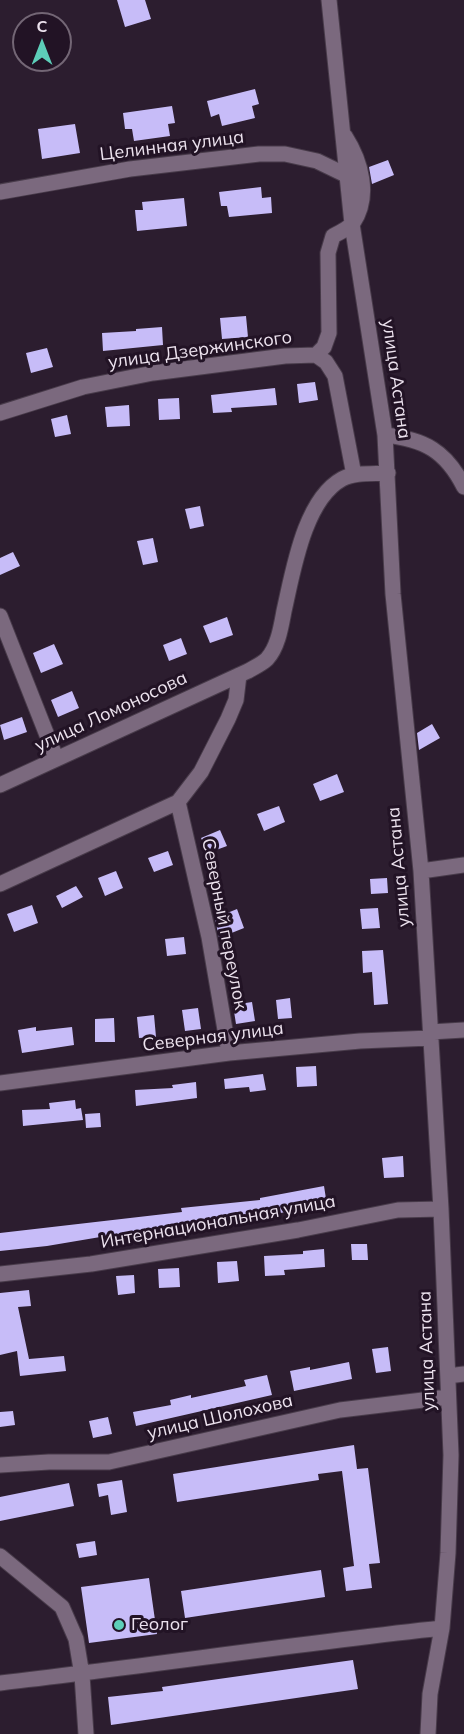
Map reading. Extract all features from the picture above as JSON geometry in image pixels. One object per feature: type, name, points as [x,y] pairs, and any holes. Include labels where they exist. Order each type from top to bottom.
[{"type":"street","name":"улица Астана","points":[[328,0],[352,224],[385,435],[393,594],[421,871],[441,1209],[451,1455],[448,1553],[442,1628],[430,1694],[428,1734]]},
{"type":"street","points":[[316,355],[324,347],[328,333],[328,253],[333,236],[352,224],[362,199],[358,161],[341,131]]},
{"type":"street","name":"Целинная улица","points":[[0,192],[130,169],[260,154],[285,154],[317,161],[346,175]]},
{"type":"street","name":"улица Дзержинского","points":[[0,413],[83,387],[153,374],[274,357],[316,355],[326,362],[335,376],[354,475]]},
{"type":"street","points":[[385,435],[402,436],[425,443],[442,457],[459,477],[464,487]]},
{"type":"street","name":"улица Ломоносова","points":[[0,785],[239,675],[267,659],[276,643],[295,563],[311,514],[325,494],[341,479],[354,475],[387,473]]},
{"type":"street","points":[[0,616],[57,758]]},
{"type":"street","points":[[0,884],[178,802],[201,772],[228,719],[236,700],[239,675]]},
{"type":"street","name":"Северный переулок","points":[[178,802],[209,937],[229,1053]]},
{"type":"street","points":[[421,871],[464,865]]},
{"type":"street","name":"Северная улица","points":[[0,1083],[229,1053],[430,1035],[464,1029]]},
{"type":"street","name":"Интернациональная улица","points":[[0,1274],[126,1258],[298,1230],[398,1210],[441,1209]]},
{"type":"street","points":[[448,1376],[464,1374]]},
{"type":"street","name":"улица Шолохова","points":[[0,1465],[109,1462],[340,1410],[448,1397]]},
{"type":"street","points":[[0,1556],[62,1607],[76,1639],[82,1675],[86,1734]]},
{"type":"street","points":[[0,1683],[82,1675],[442,1628]]},
{"type":"building","points":[[117,0],[145,0],[151,19],[125,27]]},
{"type":"building","points":[[255,89],[259,104],[252,106],[255,118],[222,126],[219,114],[211,117],[207,101]]},
{"type":"building","points":[[172,106],[175,123],[168,124],[170,136],[134,141],[132,129],[125,129],[123,113]]},
{"type":"building","points":[[75,124],[80,153],[42,159],[38,129]]},
{"type":"building","points":[[388,160],[394,175],[372,184],[369,167]]},
{"type":"building","points":[[261,187],[262,198],[271,197],[272,213],[229,217],[227,206],[221,206],[219,192]]},
{"type":"building","points":[[184,198],[187,226],[137,231],[135,210],[143,210],[142,202]]},
{"type":"building","points":[[246,316],[248,337],[222,339],[220,318]]},
{"type":"building","points":[[162,327],[163,345],[103,351],[102,333]]},
{"type":"building","points":[[47,348],[53,367],[31,373],[26,353]]},
{"type":"building","points":[[315,382],[318,400],[299,403],[297,384]]},
{"type":"building","points":[[275,388],[277,405],[231,408],[232,412],[213,413],[211,395]]},
{"type":"building","points":[[179,398],[180,419],[159,420],[158,399]]},
{"type":"building","points":[[129,405],[130,426],[107,427],[105,407]]},
{"type":"building","points":[[67,415],[71,434],[55,437],[51,419]]},
{"type":"building","points":[[200,506],[204,526],[190,529],[185,509]]},
{"type":"building","points":[[153,538],[158,562],[143,565],[137,541]]},
{"type":"building","points":[[13,552],[20,566],[0,575],[0,558]]},
{"type":"building","points":[[227,617],[233,635],[210,643],[203,626]]},
{"type":"building","points":[[181,638],[187,654],[169,661],[163,645]]},
{"type":"building","points":[[54,644],[63,664],[41,673],[33,653]]},
{"type":"building","points":[[72,691],[79,708],[58,717],[51,700]]},
{"type":"building","points":[[22,717],[27,732],[4,740],[0,725]]},
{"type":"building","points":[[432,724],[440,738],[419,750],[417,733]]},
{"type":"building","points":[[337,774],[344,792],[320,801],[313,784]]},
{"type":"building","points":[[279,806],[285,822],[264,831],[257,814]]},
{"type":"building","points":[[220,830],[227,846],[208,853],[201,838]]},
{"type":"building","points":[[168,851],[173,865],[154,872],[148,858]]},
{"type":"building","points":[[116,871],[123,888],[105,896],[98,878]]},
{"type":"building","points":[[387,878],[388,893],[371,894],[370,879]]},
{"type":"building","points":[[76,886],[83,897],[62,908],[56,896]]},
{"type":"building","points":[[32,905],[38,923],[14,932],[7,914]]},
{"type":"building","points":[[378,908],[380,928],[362,929],[360,909]]},
{"type":"building","points":[[237,909],[244,928],[219,938],[215,918]]},
{"type":"building","points":[[184,937],[186,954],[167,956],[165,939]]},
{"type":"building","points":[[383,950],[388,1004],[374,1005],[372,972],[363,973],[362,951]]},
{"type":"building","points":[[290,998],[292,1018],[278,1019],[276,1000]]},
{"type":"building","points":[[252,1002],[255,1021],[236,1024],[233,1005]]},
{"type":"building","points":[[198,1008],[201,1029],[185,1031],[182,1010]]},
{"type":"building","points":[[154,1015],[156,1037],[139,1038],[137,1017]]},
{"type":"building","points":[[114,1018],[115,1042],[95,1042],[95,1019]]},
{"type":"building","points":[[36,1027],[36,1031],[72,1027],[74,1045],[22,1053],[18,1030]]},
{"type":"building","points":[[316,1066],[317,1086],[297,1087],[296,1067]]},
{"type":"building","points":[[263,1074],[266,1090],[250,1092],[249,1087],[225,1089],[224,1079]]},
{"type":"building","points":[[196,1082],[197,1098],[136,1106],[135,1090],[173,1088],[172,1085]]},
{"type":"building","points":[[75,1100],[76,1109],[81,1108],[83,1120],[23,1126],[22,1110],[50,1109],[49,1103]]},
{"type":"building","points":[[100,1113],[101,1127],[86,1128],[85,1114]]},
{"type":"building","points":[[403,1156],[404,1177],[384,1178],[382,1158]]},
{"type":"building","points":[[324,1186],[327,1205],[251,1218],[0,1251],[0,1233],[182,1212],[181,1208],[260,1200],[260,1198]]},
{"type":"building","points":[[351,1244],[367,1244],[368,1260],[352,1260]]},
{"type":"building","points":[[324,1249],[325,1267],[284,1270],[285,1275],[265,1276],[264,1256],[303,1254],[303,1251]]},
{"type":"building","points":[[237,1261],[239,1281],[218,1283],[217,1262]]},
{"type":"building","points":[[179,1268],[180,1287],[159,1288],[158,1269]]},
{"type":"building","points":[[134,1275],[135,1293],[118,1295],[116,1276]]},
{"type":"building","points":[[29,1290],[31,1306],[18,1307],[29,1359],[64,1356],[66,1371],[20,1376],[17,1351],[0,1355],[0,1293]]},
{"type":"building","points":[[388,1347],[391,1371],[376,1373],[372,1349]]},
{"type":"building","points":[[349,1362],[352,1379],[294,1391],[290,1371],[310,1367],[310,1370]]},
{"type":"building","points":[[267,1375],[272,1395],[136,1426],[133,1412],[171,1405],[170,1400],[191,1395],[191,1398],[246,1386],[244,1380]]},
{"type":"building","points":[[13,1411],[15,1425],[0,1427],[0,1412]]},
{"type":"building","points":[[108,1417],[112,1434],[93,1438],[89,1421]]},
{"type":"building","points":[[354,1445],[357,1469],[368,1468],[380,1563],[369,1564],[372,1588],[346,1591],[343,1568],[354,1566],[342,1471],[318,1474],[319,1480],[177,1502],[173,1474]]},
{"type":"building","points":[[122,1480],[127,1512],[111,1515],[108,1495],[99,1497],[97,1484]]},
{"type":"building","points":[[69,1483],[74,1506],[0,1521],[0,1497]]},
{"type":"building","points":[[95,1541],[97,1555],[79,1558],[76,1544]]},
{"type":"building","points":[[321,1570],[325,1597],[185,1618],[181,1591]]},
{"type":"building","points":[[149,1578],[157,1634],[89,1643],[81,1587]]},
{"type":"building","points":[[353,1660],[358,1689],[111,1725],[108,1697],[163,1691],[162,1687]]},
{"type":"place","name":"Геолог","points":[[119,1625]]}]
